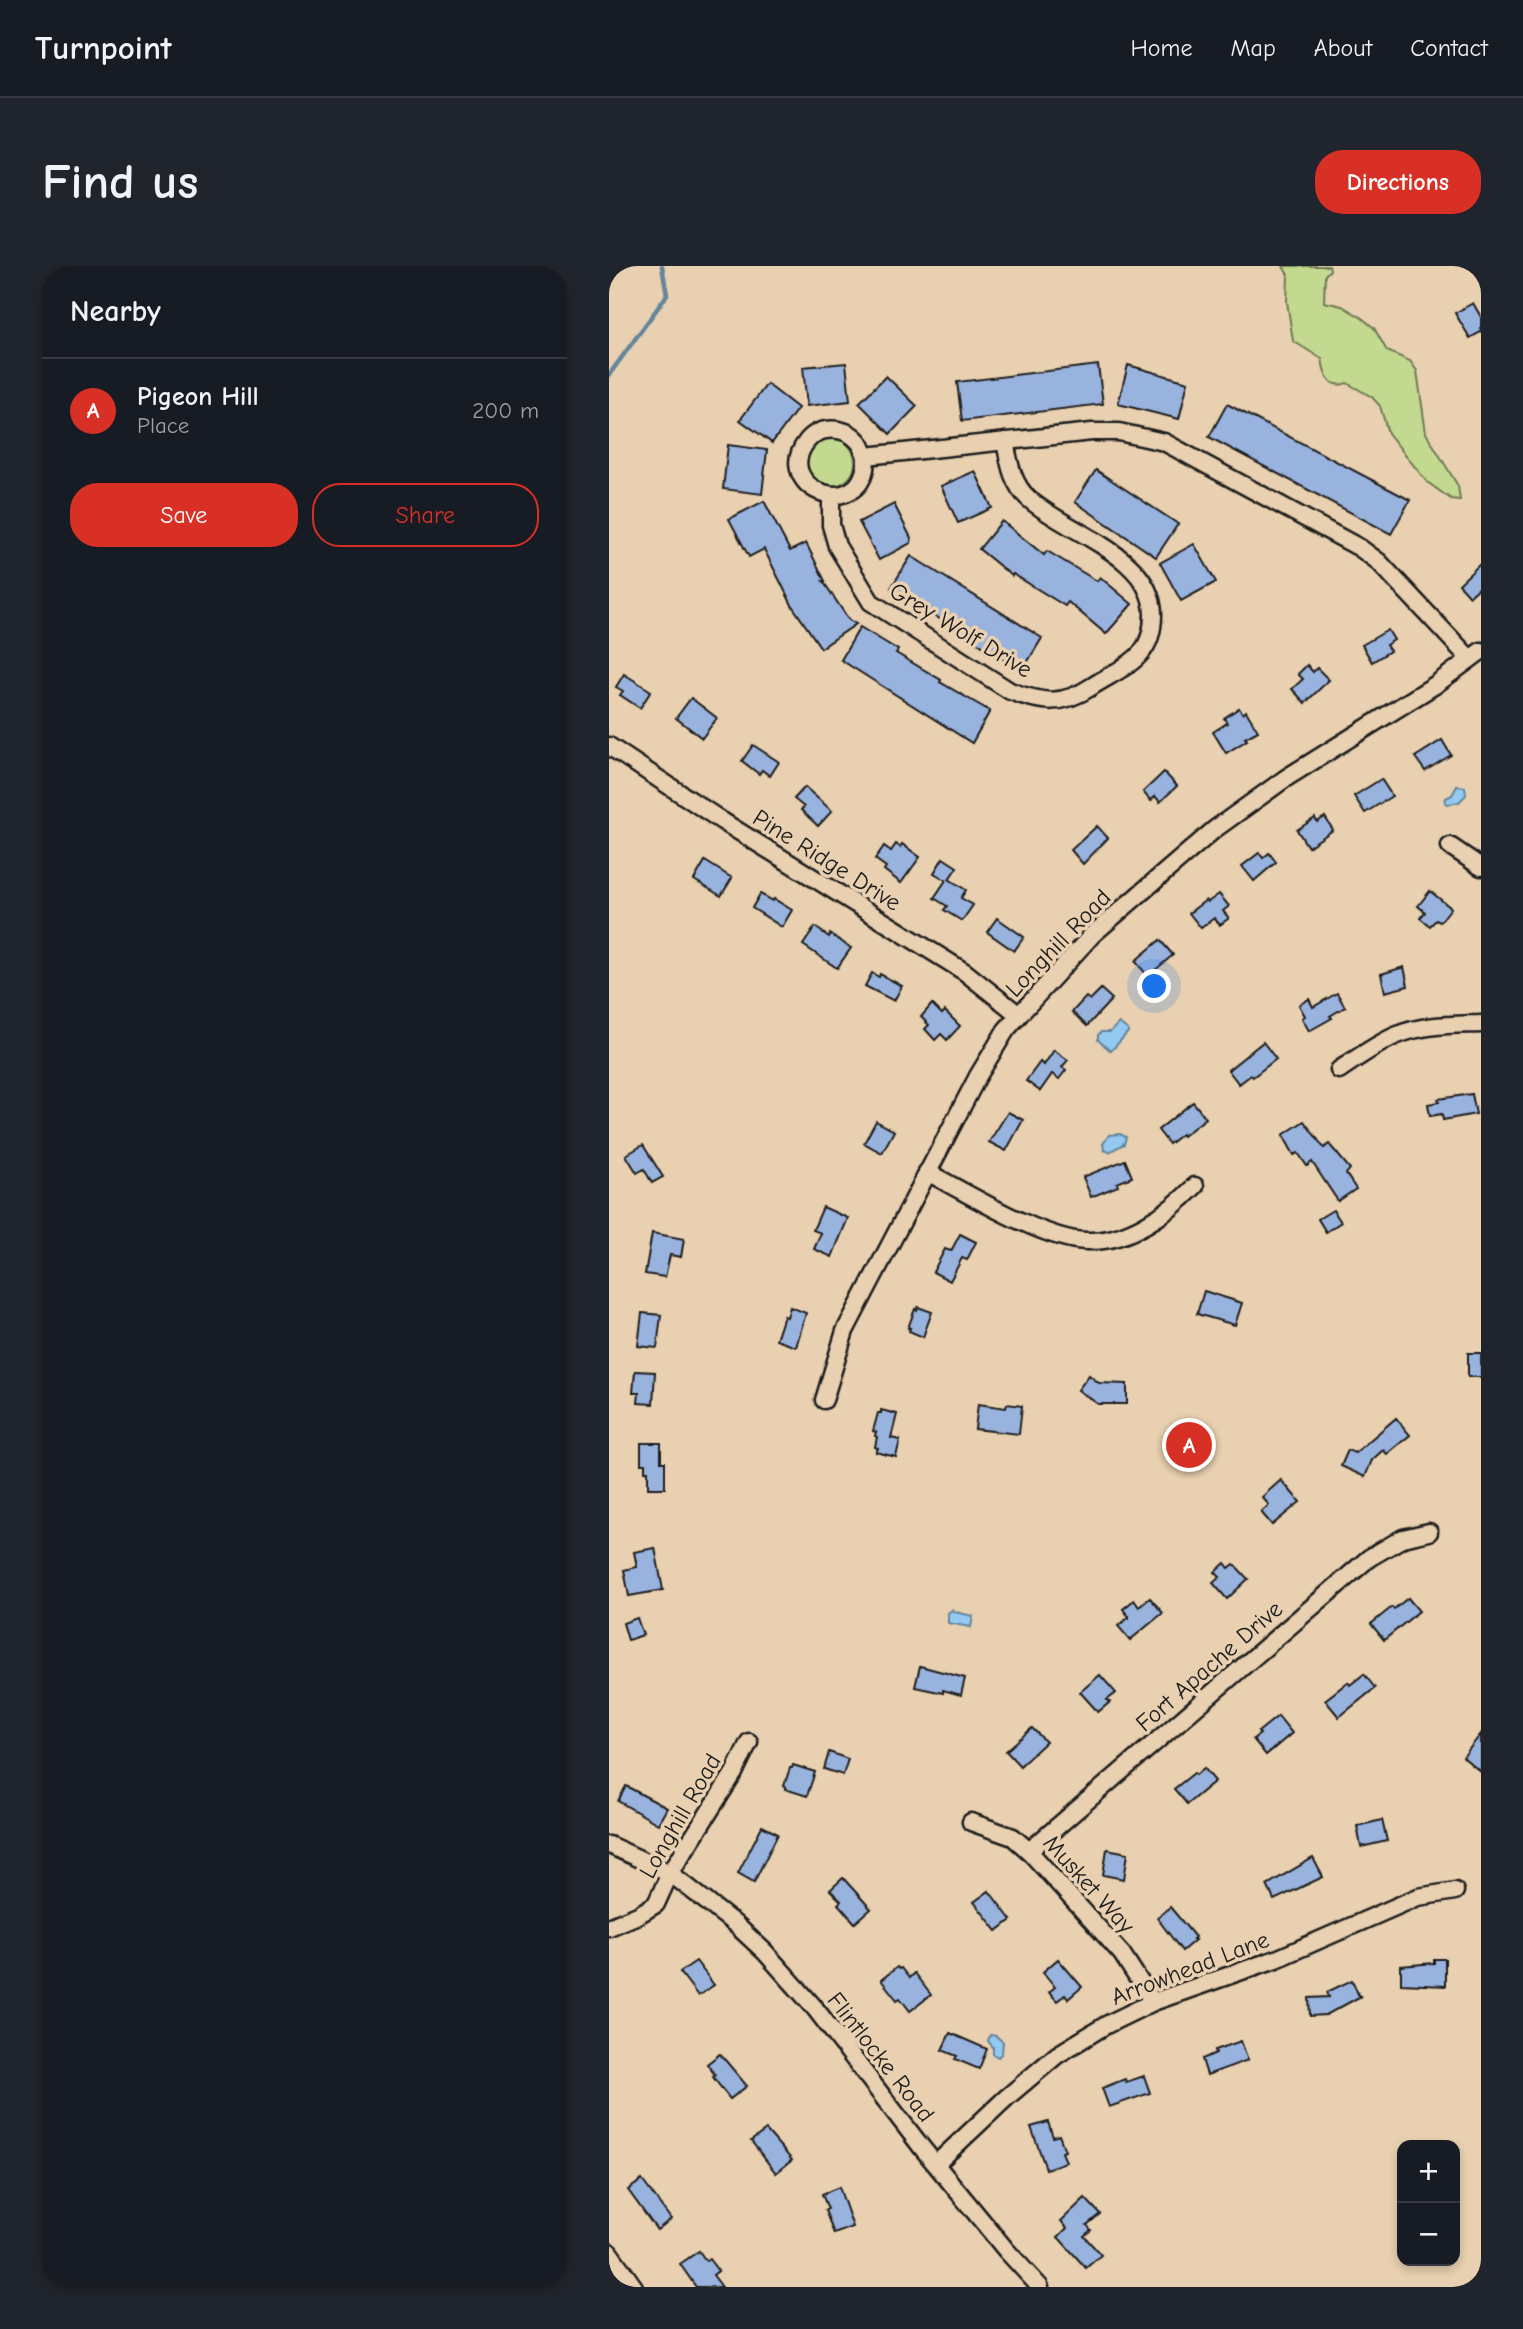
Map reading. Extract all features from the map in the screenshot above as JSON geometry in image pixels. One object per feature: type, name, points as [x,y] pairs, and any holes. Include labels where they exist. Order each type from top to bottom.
[{"type":"street","points":[[828,429],[845,431],[860,442],[866,456],[866,468],[860,482],[850,492],[831,496],[814,490],[803,479],[799,464],[802,448],[812,436],[828,429]]},
{"type":"street","points":[[866,456],[1092,432],[1119,432],[1164,442],[1360,548],[1379,562],[1475,655]]},
{"type":"street","name":"Grey Wolf Drive","points":[[831,496],[831,525],[837,546],[871,602],[1010,691],[1033,699],[1055,702],[1076,696],[1139,656],[1149,642],[1153,623],[1153,600],[1142,579],[1120,558],[1028,499],[1015,482],[1005,441]]},
{"type":"street","name":"Longhill Road","points":[[824,1401],[845,1331],[978,1076],[1006,1030],[1019,1015],[1093,934],[1215,828],[1286,778],[1434,685],[1475,655]]},
{"type":"street","name":"Pine Ridge Drive","points":[[609,746],[722,821],[965,972],[1019,1015]]},
{"type":"street","points":[[1450,846],[1481,867]]},
{"type":"street","points":[[1339,1070],[1378,1045],[1411,1030],[1481,1024]]},
{"type":"street","points":[[927,1172],[1030,1225],[1064,1237],[1086,1241],[1109,1239],[1133,1230],[1169,1208],[1195,1186]]},
{"type":"street","name":"Fort Apache Drive","points":[[1029,1851],[1369,1558],[1403,1538],[1429,1532]]},
{"type":"street","name":"Longhill Road","points":[[609,1927],[656,1904],[670,1873],[734,1773],[749,1742]]},
{"type":"street","name":"Musket Way","points":[[971,1822],[1013,1837],[1029,1851],[1122,1954],[1153,2002]]},
{"type":"street","name":"Flintlocke Road","points":[[609,1845],[670,1873],[735,1924],[765,1952],[814,2007],[936,2164],[1040,2287]]},
{"type":"street","name":"Arrowhead Lane","points":[[936,2164],[1006,2098],[1057,2055],[1106,2025],[1153,2002],[1276,1959],[1418,1897],[1455,1891]]},
{"type":"street","points":[[609,2252],[634,2287]]},
{"type":"green space","points":[[1283,266],[1329,266],[1330,270],[1325,275],[1324,302],[1342,306],[1362,318],[1374,328],[1387,351],[1410,361],[1417,371],[1426,433],[1458,486],[1460,500],[1451,499],[1427,482],[1388,433],[1380,406],[1372,397],[1347,383],[1341,385],[1332,382],[1326,375],[1322,359],[1293,341],[1287,302],[1288,275]]},
{"type":"green space","points":[[831,438],[848,445],[855,462],[848,479],[831,486],[814,479],[807,462],[814,445]]},
{"type":"water","points":[[1457,786],[1465,787],[1466,795],[1459,802],[1448,804],[1445,802],[1446,798],[1452,795]]},
{"type":"water","points":[[1119,1023],[1128,1032],[1111,1051],[1098,1040],[1098,1035],[1101,1032],[1110,1032]]},
{"type":"water","points":[[1120,1134],[1126,1137],[1124,1144],[1109,1152],[1104,1150],[1103,1144],[1109,1135]]},
{"type":"water","points":[[953,1609],[955,1612],[973,1616],[971,1627],[948,1623],[948,1613]]},
{"type":"water","points":[[990,2035],[1003,2042],[1002,2053],[998,2057],[993,2054],[993,2047],[988,2041]]},
{"type":"building","points":[[1473,303],[1481,317],[1481,332],[1470,338],[1455,313]]},
{"type":"building","points":[[846,363],[850,401],[807,406],[803,367]]},
{"type":"building","points":[[1098,365],[1103,404],[962,421],[957,382]]},
{"type":"building","points":[[1128,365],[1188,382],[1179,419],[1118,404]]},
{"type":"building","points":[[886,376],[917,406],[890,434],[859,403]]},
{"type":"building","points":[[767,384],[798,408],[772,443],[740,420]]},
{"type":"building","points":[[1227,404],[1410,500],[1391,534],[1209,437]]},
{"type":"building","points":[[728,445],[767,450],[762,494],[723,489]]},
{"type":"building","points":[[1096,470],[1178,524],[1156,557],[1075,502]]},
{"type":"building","points":[[975,471],[992,508],[958,523],[941,486]]},
{"type":"building","points":[[764,501],[790,551],[806,543],[823,581],[849,620],[856,624],[821,648],[793,607],[764,549],[749,557],[729,519]]},
{"type":"building","points":[[894,504],[911,543],[879,560],[859,522]]},
{"type":"building","points":[[1002,521],[1044,555],[1047,551],[1097,581],[1100,577],[1132,604],[1106,634],[1068,602],[1065,606],[1013,574],[1012,576],[979,549]]},
{"type":"building","points":[[1194,544],[1216,582],[1181,601],[1160,563]]},
{"type":"building","points":[[911,556],[1042,638],[1022,671],[891,588]]},
{"type":"building","points":[[1481,563],[1481,586],[1470,596],[1459,584]]},
{"type":"building","points":[[860,627],[898,650],[896,653],[941,680],[940,682],[990,711],[972,743],[841,660]]},
{"type":"building","points":[[1388,630],[1394,640],[1386,645],[1390,651],[1372,662],[1362,645]]},
{"type":"building","points":[[1307,665],[1313,672],[1317,668],[1329,680],[1305,703],[1292,689],[1303,679],[1298,674]]},
{"type":"building","points":[[624,674],[651,691],[640,708],[620,695],[623,691],[616,687]]},
{"type":"building","points":[[691,698],[717,718],[702,738],[676,718]]},
{"type":"building","points":[[1239,708],[1243,714],[1246,711],[1258,731],[1226,753],[1213,732],[1227,723],[1224,718]]},
{"type":"building","points":[[1442,740],[1451,755],[1425,771],[1415,757]]},
{"type":"building","points":[[753,745],[779,762],[770,776],[762,770],[759,774],[742,761]]},
{"type":"building","points":[[1164,772],[1177,786],[1160,802],[1155,796],[1151,801],[1143,792]]},
{"type":"building","points":[[1381,779],[1392,796],[1365,813],[1354,796]]},
{"type":"building","points":[[805,787],[832,811],[818,826],[801,810],[804,807],[794,799]]},
{"type":"building","points":[[1325,817],[1333,830],[1308,847],[1297,830],[1315,818],[1317,822]]},
{"type":"building","points":[[1097,826],[1108,838],[1083,864],[1071,850]]},
{"type":"building","points":[[896,844],[900,847],[902,844],[920,857],[901,883],[875,859],[884,846],[891,851]]},
{"type":"building","points":[[1259,853],[1263,858],[1269,853],[1276,862],[1254,881],[1242,866]]},
{"type":"building","points":[[943,858],[957,867],[949,879],[966,890],[961,898],[973,905],[962,921],[944,910],[947,906],[934,898],[946,880],[934,873]]},
{"type":"building","points":[[705,861],[732,878],[721,896],[694,880]]},
{"type":"building","points":[[1430,891],[1451,908],[1440,922],[1436,920],[1430,926],[1420,918],[1425,912],[1418,906]]},
{"type":"building","points":[[760,894],[792,910],[782,927],[752,908]]},
{"type":"building","points":[[1219,894],[1229,906],[1223,911],[1229,918],[1220,925],[1214,918],[1201,928],[1189,913]]},
{"type":"building","points":[[997,918],[1024,937],[1014,951],[987,932]]},
{"type":"building","points":[[815,927],[851,948],[837,968],[803,945]]},
{"type":"building","points":[[1160,940],[1173,955],[1148,976],[1135,961]]},
{"type":"building","points":[[1404,967],[1408,986],[1385,992],[1381,974]]},
{"type":"building","points":[[872,973],[879,977],[880,974],[902,986],[894,1001],[865,986]]},
{"type":"building","points":[[1101,989],[1112,999],[1087,1026],[1072,1012],[1086,997],[1090,1000]]},
{"type":"building","points":[[1337,993],[1345,1007],[1309,1031],[1299,1005],[1309,999],[1313,1007]]},
{"type":"building","points":[[932,1004],[942,1014],[945,1011],[960,1026],[947,1040],[941,1034],[935,1040],[925,1029],[929,1025],[921,1017]]},
{"type":"building","points":[[1263,1042],[1276,1059],[1239,1084],[1228,1070]]},
{"type":"building","points":[[1054,1050],[1068,1060],[1062,1067],[1066,1070],[1059,1079],[1052,1074],[1040,1091],[1026,1081],[1040,1062],[1044,1065]]},
{"type":"building","points":[[1472,1094],[1476,1114],[1443,1120],[1442,1114],[1430,1116],[1428,1104],[1439,1102],[1438,1099]]},
{"type":"building","points":[[1193,1102],[1206,1118],[1169,1144],[1158,1130]]},
{"type":"building","points":[[1008,1112],[1023,1120],[1006,1151],[989,1142]]},
{"type":"building","points":[[876,1121],[894,1131],[882,1153],[864,1143]]},
{"type":"building","points":[[1304,1121],[1324,1148],[1329,1144],[1350,1169],[1346,1174],[1356,1189],[1338,1201],[1312,1162],[1307,1166],[1298,1153],[1294,1155],[1283,1135]]},
{"type":"building","points":[[643,1145],[663,1177],[652,1183],[644,1169],[637,1173],[626,1155]]},
{"type":"building","points":[[1125,1160],[1132,1177],[1091,1197],[1083,1177]]},
{"type":"building","points":[[823,1207],[848,1218],[832,1257],[814,1249],[821,1233],[813,1230]]},
{"type":"building","points":[[1333,1210],[1341,1222],[1326,1232],[1318,1219]]},
{"type":"building","points":[[652,1233],[684,1239],[681,1257],[670,1255],[665,1277],[645,1274]]},
{"type":"building","points":[[960,1234],[976,1242],[967,1260],[962,1258],[950,1281],[933,1272],[945,1249],[951,1251]]},
{"type":"building","points":[[1204,1291],[1242,1303],[1235,1325],[1197,1314]]},
{"type":"building","points":[[790,1307],[806,1313],[796,1347],[776,1340]]},
{"type":"building","points":[[918,1307],[932,1312],[923,1337],[908,1328]]},
{"type":"building","points":[[642,1313],[661,1315],[657,1348],[638,1346]]},
{"type":"building","points":[[1468,1353],[1481,1353],[1481,1377],[1468,1377]]},
{"type":"building","points":[[635,1371],[655,1372],[653,1404],[638,1403],[639,1393],[633,1393]]},
{"type":"building","points":[[1089,1375],[1099,1383],[1127,1384],[1127,1404],[1098,1404],[1078,1390]]},
{"type":"building","points":[[978,1404],[1006,1408],[1007,1404],[1022,1406],[1019,1434],[975,1429]]},
{"type":"building","points":[[881,1410],[897,1414],[891,1438],[900,1440],[896,1457],[876,1452],[877,1437],[873,1431]]},
{"type":"building","points":[[1396,1418],[1410,1435],[1387,1454],[1383,1450],[1372,1460],[1365,1477],[1341,1466],[1348,1450],[1355,1453]]},
{"type":"building","points":[[641,1443],[661,1443],[661,1462],[665,1462],[665,1488],[648,1488],[648,1471],[645,1471],[645,1464],[641,1464]]},
{"type":"building","points":[[1281,1480],[1300,1502],[1272,1525],[1261,1512],[1269,1505],[1262,1497]]},
{"type":"building","points":[[655,1548],[663,1590],[629,1596],[624,1570],[637,1567],[634,1552]]},
{"type":"building","points":[[1225,1563],[1229,1568],[1234,1564],[1248,1579],[1227,1599],[1213,1583],[1220,1577],[1215,1572]]},
{"type":"building","points":[[1150,1598],[1163,1613],[1130,1640],[1118,1626],[1129,1617],[1123,1609],[1134,1600],[1139,1607]]},
{"type":"building","points":[[1408,1598],[1419,1611],[1384,1640],[1371,1624]]},
{"type":"building","points":[[637,1618],[643,1635],[628,1640],[623,1623]]},
{"type":"building","points":[[920,1666],[965,1678],[961,1695],[915,1687]]},
{"type":"building","points":[[1364,1674],[1375,1688],[1339,1717],[1325,1700],[1348,1682],[1350,1685]]},
{"type":"building","points":[[1100,1675],[1116,1693],[1098,1712],[1080,1692]]},
{"type":"building","points":[[1278,1716],[1292,1733],[1266,1755],[1253,1739]]},
{"type":"building","points":[[1032,1728],[1046,1742],[1020,1766],[1006,1751]]},
{"type":"building","points":[[1481,1734],[1481,1772],[1463,1757]]},
{"type":"building","points":[[829,1752],[848,1759],[843,1775],[824,1769]]},
{"type":"building","points":[[793,1765],[815,1772],[807,1796],[785,1789]]},
{"type":"building","points":[[1204,1768],[1215,1781],[1187,1804],[1174,1789]]},
{"type":"building","points":[[626,1786],[667,1808],[658,1824],[618,1801]]},
{"type":"building","points":[[1382,1820],[1387,1841],[1361,1847],[1357,1826]]},
{"type":"building","points":[[762,1826],[778,1834],[754,1882],[738,1873]]},
{"type":"building","points":[[1107,1849],[1128,1853],[1124,1879],[1103,1875]]},
{"type":"building","points":[[1313,1858],[1323,1877],[1274,1900],[1267,1885]]},
{"type":"building","points":[[843,1878],[871,1909],[855,1923],[838,1904],[841,1901],[830,1890]]},
{"type":"building","points":[[989,1891],[1011,1920],[997,1931],[974,1902]]},
{"type":"building","points":[[1170,1907],[1195,1937],[1182,1951],[1157,1918]]},
{"type":"building","points":[[1058,1959],[1082,1987],[1068,1999],[1065,1995],[1057,2001],[1049,1992],[1055,1987],[1043,1972]]},
{"type":"building","points":[[1434,1959],[1445,1959],[1445,1986],[1401,1984],[1401,1966],[1434,1963]]},
{"type":"building","points":[[696,1961],[714,1985],[698,1996],[680,1972]]},
{"type":"building","points":[[897,1967],[909,1978],[914,1973],[931,1995],[910,2011],[881,1980]]},
{"type":"building","points":[[1352,1980],[1361,1996],[1326,2015],[1310,2016],[1309,1998],[1329,1997],[1327,1992]]},
{"type":"building","points":[[950,2033],[987,2049],[979,2069],[942,2050]]},
{"type":"building","points":[[1241,2041],[1248,2060],[1207,2075],[1202,2059],[1216,2053],[1215,2050]]},
{"type":"building","points":[[720,2054],[747,2086],[730,2099],[713,2077],[715,2075],[707,2064]]},
{"type":"building","points":[[1144,2076],[1150,2093],[1109,2107],[1102,2088],[1125,2079],[1126,2082]]},
{"type":"building","points":[[1048,2122],[1053,2137],[1059,2135],[1066,2162],[1046,2169],[1031,2127]]},
{"type":"building","points":[[766,2130],[792,2160],[776,2173],[751,2141]]},
{"type":"building","points":[[642,2180],[671,2219],[657,2230],[628,2190]]},
{"type":"building","points":[[839,2187],[853,2227],[834,2234],[822,2194]]},
{"type":"building","points":[[1085,2198],[1100,2214],[1087,2225],[1091,2230],[1084,2236],[1101,2255],[1086,2268],[1058,2237],[1067,2228],[1061,2221]]},
{"type":"building","points":[[699,2251],[718,2271],[713,2275],[722,2287],[696,2287],[680,2264]]},
{"type":"waterway","points":[[609,375],[667,295],[662,266]]},
{"type":"place","name":"Pigeon Hill","points":[[1189,1445]]}]
